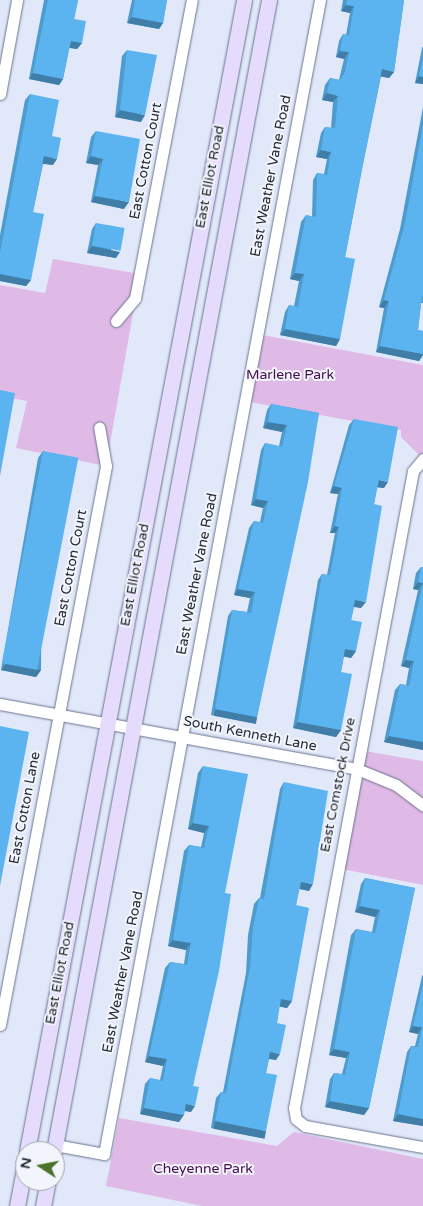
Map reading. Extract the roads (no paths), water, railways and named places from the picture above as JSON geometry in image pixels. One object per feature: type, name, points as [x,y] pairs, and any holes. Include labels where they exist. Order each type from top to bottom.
[{"type":"main road","name":"East Elliot Road","points":[[55,1141],[120,726],[244,0]]},
{"type":"main road","name":"East Elliot Road","points":[[29,1141],[120,726],[269,0]]},
{"type":"main road","points":[[17,1206],[20,1191]]},
{"type":"main road","points":[[43,1206],[46,1191]]},
{"type":"street","points":[[0,94],[17,0]]},
{"type":"street","name":"East Cotton Court","points":[[116,321],[135,298],[192,0]]},
{"type":"street","name":"East Weather Vane Road","points":[[65,1149],[104,1154],[320,0]]},
{"type":"street","name":"East Cotton Court","points":[[58,715],[106,466],[99,428]]},
{"type":"street","name":"East Comstock Drive","points":[[422,459],[413,471],[357,769],[296,1119],[305,1126],[423,1147]]},
{"type":"street","name":"South Kenneth Lane","points":[[0,704],[357,769],[396,784],[423,805]]},
{"type":"street","name":"East Cotton Lane","points":[[0,1025],[58,715]]},
{"type":"park label","name":"Marlene Park","points":[[290,375]]},
{"type":"park label","name":"Cheyenne Park","points":[[203,1169]]}]
